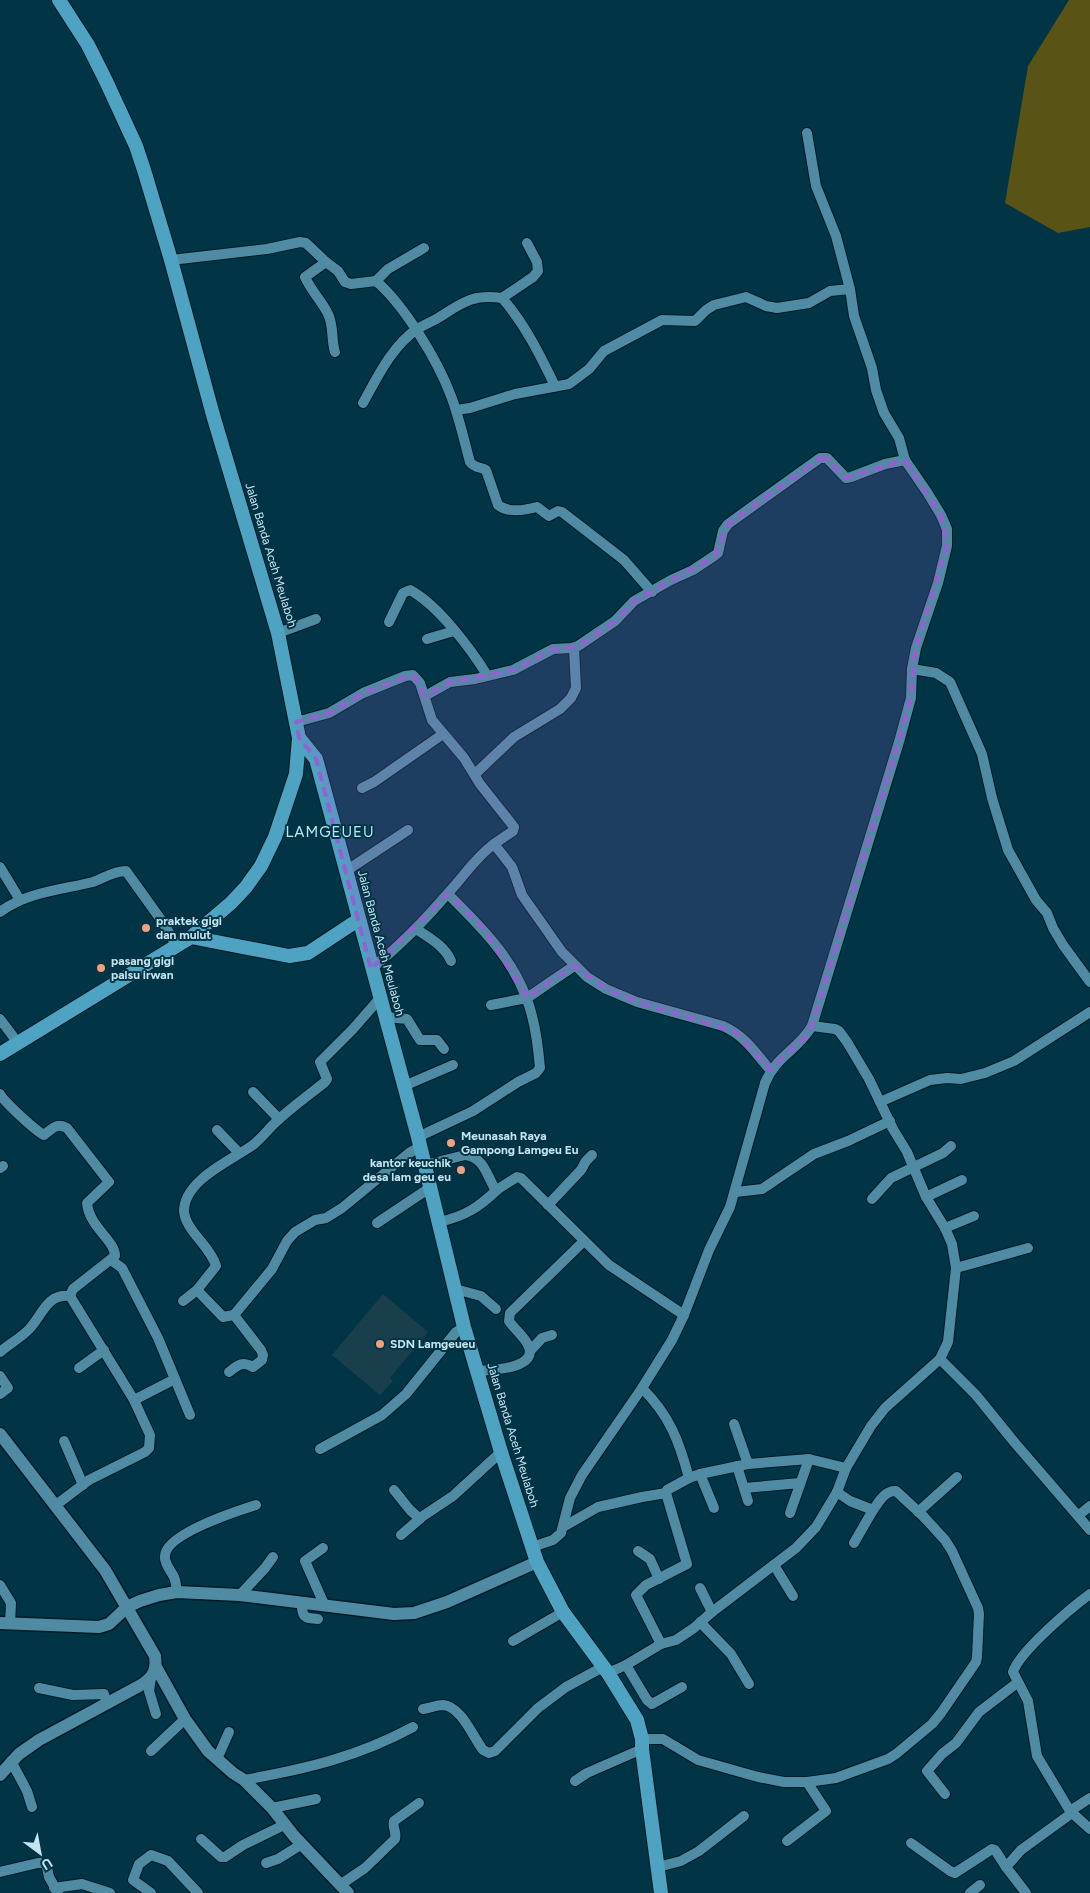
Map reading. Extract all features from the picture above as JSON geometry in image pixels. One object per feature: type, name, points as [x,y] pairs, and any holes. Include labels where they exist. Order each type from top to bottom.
[{"type":"highway","name":"Jalan Banda Aceh Meulaboh","points":[[59,0],[88,45],[136,146],[171,260],[278,633],[299,738],[316,759],[431,1187],[464,1327],[501,1452],[537,1562],[563,1612],[605,1670],[637,1720],[642,1744],[661,1893]]},
{"type":"highway","points":[[0,1054],[191,937],[246,888],[261,866],[275,837],[296,774],[299,738]]},
{"type":"highway","points":[[191,937],[296,956],[308,953],[358,920]]},
{"type":"street","points":[[532,1547],[558,1537],[563,1527],[570,1498],[582,1475],[642,1388],[672,1340],[684,1315],[709,1250],[736,1192],[764,1083],[770,1070],[805,1038],[812,1026],[899,742],[911,698],[912,669],[921,629],[938,583],[947,546],[947,529],[941,515],[905,460],[899,438],[884,413],[876,390],[872,368],[854,316],[850,289],[836,236],[816,186],[807,133]]},
{"type":"street","points":[[171,260],[267,249],[300,242],[308,245],[338,271],[348,283],[376,281],[388,270],[424,248]]},
{"type":"street","points":[[362,403],[385,364],[416,330],[464,302],[486,298],[502,298],[532,277],[538,271],[537,262],[527,242]]},
{"type":"street","points":[[326,262],[305,277],[329,315],[332,331],[331,342],[335,352]]},
{"type":"street","points":[[376,281],[384,288],[416,330],[445,381],[456,410],[470,462],[474,466],[486,470],[496,501],[500,507],[521,510],[537,508],[548,516],[558,511],[562,512],[624,560],[652,592]]},
{"type":"street","points":[[456,410],[572,382],[589,369],[604,351],[662,320],[695,321],[714,305],[746,297],[766,306],[777,308],[810,302],[830,291],[850,289]]},
{"type":"street","points":[[502,298],[521,323],[555,386]]},
{"type":"street","points":[[424,696],[450,682],[475,679],[516,669],[553,649],[574,648],[608,626],[634,601],[718,553],[723,531],[728,524],[820,458],[827,458],[846,478],[885,464],[905,460]]},
{"type":"street","points":[[389,622],[403,593],[410,590],[438,613],[471,650],[487,675]]},
{"type":"street","points":[[278,633],[316,619]]},
{"type":"street","points":[[427,639],[454,631]]},
{"type":"street","points":[[474,774],[514,736],[545,720],[571,698],[576,688],[574,648]]},
{"type":"street","points":[[912,669],[936,673],[950,682],[982,754],[992,798],[1008,850],[1036,900],[1047,913],[1063,945],[1090,982]]},
{"type":"street","points":[[296,722],[329,712],[363,693],[410,675],[416,678],[430,715],[474,774],[482,788],[514,827],[512,831],[479,857],[416,929],[371,969]]},
{"type":"street","points":[[362,788],[374,782],[443,734]]},
{"type":"street","points":[[346,871],[408,830]]},
{"type":"street","points":[[494,844],[512,867],[522,895],[562,952],[587,977],[606,989],[637,1002],[723,1026],[735,1032],[743,1037],[770,1070]]},
{"type":"street","points":[[0,867],[20,900]]},
{"type":"street","points":[[0,912],[20,900],[48,891],[94,881],[119,871],[126,871],[164,924],[176,945]]},
{"type":"street","points":[[197,1290],[222,1317],[234,1315],[272,1269],[287,1241],[295,1232],[315,1220],[326,1218],[342,1208],[409,1153],[419,1142],[538,1071],[537,1038],[527,998],[510,966],[484,929],[448,894]]},
{"type":"street","points":[[416,929],[447,953],[451,961]]},
{"type":"street","points":[[491,1005],[527,998],[574,966]]},
{"type":"street","points":[[183,1302],[197,1290],[216,1266],[214,1257],[194,1232],[184,1210],[190,1193],[208,1174],[253,1145],[279,1119],[325,1082],[327,1074],[320,1062],[353,1029],[380,998]]},
{"type":"street","points":[[880,1102],[930,1080],[962,1079],[989,1071],[1014,1060],[1090,1012]]},
{"type":"street","points":[[386,1017],[407,1019],[420,1040],[437,1040],[444,1049]]},
{"type":"street","points":[[0,1019],[18,1043]]},
{"type":"street","points":[[424,1710],[442,1705],[452,1707],[460,1715],[483,1750],[489,1753],[495,1751],[538,1708],[566,1687],[605,1670],[626,1665],[661,1644],[676,1640],[796,1548],[816,1527],[837,1492],[846,1468],[871,1426],[885,1408],[940,1358],[948,1342],[956,1268],[952,1244],[945,1228],[926,1197],[913,1166],[869,1079],[839,1031],[830,1027],[812,1026]]},
{"type":"street","points":[[404,1086],[453,1065]]},
{"type":"street","points":[[253,1092],[279,1119]]},
{"type":"street","points":[[0,1094],[4,1101],[16,1110],[37,1132],[44,1135],[57,1125],[67,1128],[109,1182],[87,1203],[88,1211],[95,1226],[115,1250],[115,1256],[73,1289],[70,1296]]},
{"type":"street","points":[[736,1192],[757,1191],[814,1154],[848,1141],[890,1121]]},
{"type":"street","points":[[217,1130],[239,1153]]},
{"type":"street","points":[[872,1199],[891,1178],[943,1153],[951,1146]]},
{"type":"street","points":[[425,1165],[466,1155],[471,1156],[480,1162],[494,1188],[498,1189]]},
{"type":"street","points":[[548,1205],[581,1170],[592,1155]]},
{"type":"street","points":[[439,1222],[466,1214],[480,1206],[498,1189],[519,1178],[609,1265],[684,1315]]},
{"type":"street","points":[[926,1197],[962,1180]]},
{"type":"street","points":[[377,1223],[431,1187]]},
{"type":"street","points":[[945,1228],[974,1216]]},
{"type":"street","points":[[530,1351],[528,1345],[508,1321],[510,1313],[584,1242]]},
{"type":"street","points":[[956,1268],[1028,1248]]},
{"type":"street","points":[[111,1260],[122,1268],[158,1338],[190,1415]]},
{"type":"street","points":[[454,1289],[481,1296],[496,1309]]},
{"type":"street","points":[[0,1352],[31,1328],[48,1303],[61,1295],[70,1296]]},
{"type":"street","points":[[56,1505],[89,1480],[139,1456],[149,1448],[150,1435],[134,1400],[70,1296]]},
{"type":"street","points":[[229,1372],[238,1364],[245,1363],[253,1367],[262,1360],[263,1354],[234,1315]]},
{"type":"street","points":[[320,1449],[382,1415],[406,1394],[456,1332],[464,1327]]},
{"type":"street","points":[[478,1371],[516,1367],[527,1360],[530,1351],[542,1338],[552,1334]]},
{"type":"street","points":[[79,1368],[104,1350]]},
{"type":"street","points":[[940,1358],[976,1395],[1048,1483],[1079,1515],[1090,1530]]},
{"type":"street","points":[[0,1376],[8,1388],[0,1394]]},
{"type":"street","points":[[134,1400],[174,1379]]},
{"type":"street","points":[[642,1388],[658,1405],[673,1429],[689,1478]]},
{"type":"street","points":[[734,1424],[743,1465],[744,1488],[748,1501]]},
{"type":"street","points":[[0,1434],[105,1570],[155,1656],[154,1672],[149,1691],[156,1714]]},
{"type":"street","points":[[64,1442],[84,1485]]},
{"type":"street","points":[[401,1535],[420,1519],[454,1496],[501,1452]]},
{"type":"street","points":[[563,1527],[598,1507],[666,1493],[667,1490],[700,1474],[743,1465],[809,1459],[846,1468]]},
{"type":"street","points":[[790,1513],[809,1459]]},
{"type":"street","points":[[700,1474],[714,1508]]},
{"type":"street","points":[[918,1512],[957,1477]]},
{"type":"street","points":[[744,1488],[800,1483]]},
{"type":"street","points":[[394,1490],[420,1519]]},
{"type":"street","points":[[575,1781],[642,1744],[663,1739],[698,1760],[723,1768],[784,1782],[807,1782],[836,1778],[888,1759],[932,1724],[941,1714],[976,1662],[978,1608],[952,1550],[896,1491],[892,1490],[886,1494],[873,1510],[854,1544]]},
{"type":"street","points":[[837,1492],[873,1510]]},
{"type":"street","points":[[661,1644],[636,1594],[646,1586],[687,1564],[666,1493]]},
{"type":"street","points":[[177,1592],[175,1579],[164,1558],[165,1551],[170,1545],[201,1524],[256,1505]]},
{"type":"street","points":[[1079,1515],[1090,1506]]},
{"type":"street","points":[[323,1548],[305,1561],[324,1604]]},
{"type":"street","points":[[638,1550],[650,1559],[659,1579]]},
{"type":"street","points":[[240,1595],[273,1557]]},
{"type":"street","points":[[0,1585],[10,1603],[5,1624],[99,1627],[109,1624],[159,1595],[177,1592],[240,1595],[302,1605],[324,1604],[394,1614],[414,1613],[447,1602],[537,1562]]},
{"type":"street","points":[[774,1565],[793,1596]]},
{"type":"street","points":[[700,1588],[712,1612]]},
{"type":"street","points":[[1090,1594],[1040,1638],[1017,1664],[1013,1672],[1017,1683],[1028,1701],[1035,1751],[1071,1812],[1090,1829]]},
{"type":"street","points":[[302,1605],[302,1614],[306,1618],[318,1620]]},
{"type":"street","points":[[513,1641],[563,1612]]},
{"type":"street","points":[[700,1622],[731,1654],[749,1684]]},
{"type":"street","points":[[626,1665],[647,1700],[652,1704],[682,1687]]},
{"type":"street","points":[[0,1775],[11,1761],[39,1740],[106,1703],[154,1672]]},
{"type":"street","points":[[154,1672],[208,1751],[244,1780],[272,1808],[284,1825],[344,1889],[395,1839],[394,1821],[419,1803]]},
{"type":"street","points":[[945,1794],[927,1771],[942,1754],[956,1743],[979,1712],[1017,1683]]},
{"type":"street","points":[[39,1688],[73,1695],[104,1694],[106,1703]]},
{"type":"street","points":[[151,1751],[185,1719]]},
{"type":"street","points":[[244,1780],[294,1771],[333,1761],[384,1743],[413,1727]]},
{"type":"street","points":[[217,1758],[229,1732]]},
{"type":"street","points":[[11,1761],[27,1791],[32,1807]]},
{"type":"street","points":[[787,1841],[826,1811],[807,1782]]},
{"type":"street","points":[[1006,1867],[1021,1850],[1090,1798]]},
{"type":"street","points":[[272,1808],[316,1799]]},
{"type":"street","points":[[658,1867],[681,1861],[699,1851],[744,1816]]},
{"type":"street","points":[[201,1839],[221,1857],[225,1857],[243,1845],[284,1825]]},
{"type":"street","points":[[912,1843],[955,1873],[992,1849],[995,1850],[1026,1893]]},
{"type":"street","points":[[266,1863],[278,1859],[302,1844]]},
{"type":"street","points":[[151,1893],[133,1880],[139,1864],[151,1855],[168,1861],[198,1893]]},
{"type":"street","points":[[0,1872],[38,1863],[46,1863],[49,1877],[56,1891],[82,1884],[110,1893]]},
{"type":"street","points":[[970,1893],[980,1885]]},
{"type":"highlighted area","points":[[820,458],[829,459],[844,478],[905,460],[941,515],[947,546],[916,648],[911,698],[899,742],[812,1026],[805,1038],[770,1070],[735,1032],[637,1002],[606,989],[574,966],[527,998],[484,929],[448,894],[371,969],[316,759],[299,738],[296,722],[329,713],[363,693],[410,675],[416,677],[425,696],[450,682],[513,670],[553,649],[578,646],[615,621],[634,601],[714,556],[728,524]]},
{"type":"shaded area","points":[[1069,0],[1090,0],[1090,227],[1058,233],[1005,203],[1028,66]]},
{"type":"shaded area","name":"SDN Lamgeueu","points":[[383,1294],[428,1332],[390,1378],[393,1381],[380,1395],[332,1355]]},
{"type":"place","name":"praktek gigi dan mulut","points":[[146,928]]},
{"type":"place","name":"pasang gigi palsu irwan","points":[[101,968]]},
{"type":"place","name":"Meunasah Raya Gampong Lamgeu Eu","points":[[451,1143]]},
{"type":"place","name":"kantor keuchik desa lam geu eu","points":[[461,1170]]},
{"type":"place","name":"SDN Lamgeueu","points":[[380,1344]]},
{"type":"district","name":"LAMGEUEU","points":[[330,832]]}]
